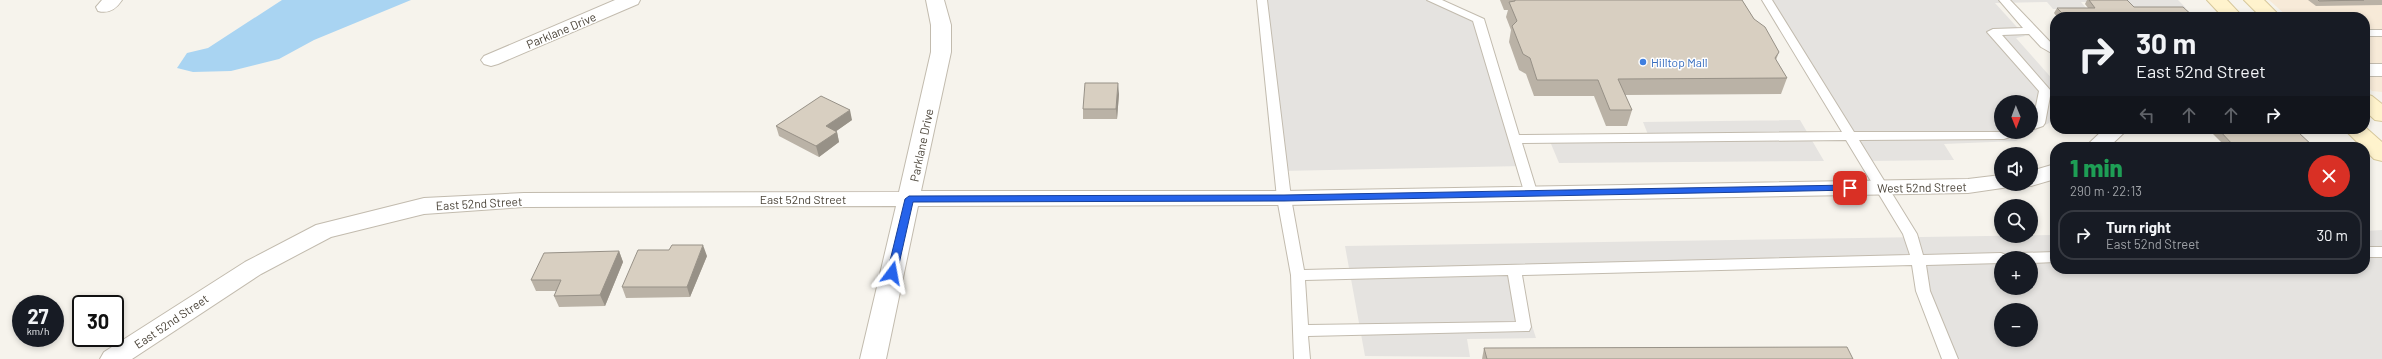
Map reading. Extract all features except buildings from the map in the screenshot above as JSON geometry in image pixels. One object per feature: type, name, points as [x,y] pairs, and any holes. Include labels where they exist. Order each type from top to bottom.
[{"type":"main road","points":[[2216,0],[2229,12]]},
{"type":"main road","points":[[2253,0],[2266,12]]},
{"type":"main road","points":[[2370,104],[2382,115]]},
{"type":"main road","points":[[2360,134],[2369,142]]},
{"type":"main road","points":[[2370,143],[2382,154]]},
{"type":"street","name":"Parklane Drive","points":[[491,60],[631,0]]},
{"type":"street","name":"Parklane Drive","points":[[873,359],[941,52],[941,25],[935,0]]},
{"type":"street","points":[[2370,70],[2382,70]]},
{"type":"street","points":[[2102,142],[2110,134]]},
{"type":"street","points":[[2038,177],[2050,173]]},
{"type":"street","name":"West 52nd Street","points":[[1531,195],[1968,186],[1994,183]]},
{"type":"street","name":"East 52nd Street","points":[[113,359],[276,254],[324,231],[424,206],[524,200],[1284,198],[1531,195]]},
{"type":"lane","points":[[1262,0],[1284,198],[1298,275],[1302,359]]},
{"type":"lane","points":[[1432,0],[1478,19],[1531,195]]},
{"type":"lane","points":[[1767,0],[1910,234],[1918,260],[1922,291],[1950,359]]},
{"type":"lane","points":[[2004,0],[2045,45],[2050,48]]},
{"type":"lane","points":[[2032,31],[1993,32],[2045,92],[2038,123]]},
{"type":"lane","points":[[2370,33],[2382,33]]},
{"type":"lane","points":[[1514,139],[1994,135]]},
{"type":"lane","points":[[2370,252],[2382,252]]},
{"type":"lane","points":[[2038,257],[2050,257]]},
{"type":"lane","points":[[1298,275],[1994,258]]},
{"type":"lane","points":[[1300,331],[1524,327],[1514,270]]},
{"type":"shaded area","points":[[1262,0],[1432,0],[1478,19],[1523,166],[1281,171]]},
{"type":"shaded area","points":[[1767,0],[2178,0],[2186,8],[2132,8],[2125,2],[2081,2],[2087,9],[2053,9],[2047,2],[1995,3],[2025,36],[2016,38],[2050,76],[2049,123],[2038,129],[2038,95],[1994,95],[1994,139],[2020,139],[2016,141],[1944,144],[1954,160],[1866,161]]},
{"type":"shaded area","points":[[2269,0],[2382,0],[2382,92],[2372,91],[2370,89],[2370,12],[2282,12]]},
{"type":"shaded area","points":[[1800,120],[1824,161],[1559,163],[1549,139],[1649,137],[1643,122]]},
{"type":"shaded area","points":[[2382,230],[2382,359],[1950,359],[1918,260],[1514,270],[1536,338],[1467,339],[1470,357],[1365,356],[1345,246],[1994,236],[1994,243],[2038,243],[2038,235],[2050,235],[2050,274],[2370,274],[2370,231]]},
{"type":"water","points":[[282,0],[411,0],[314,40],[279,59],[231,71],[193,72],[177,68],[187,53],[208,48]]},
{"type":"place","name":"Hilltop Mall","points":[[1643,62]]},
{"type":"route","points":[[892,273],[909,199],[1284,198],[1531,195],[1850,188]]}]
